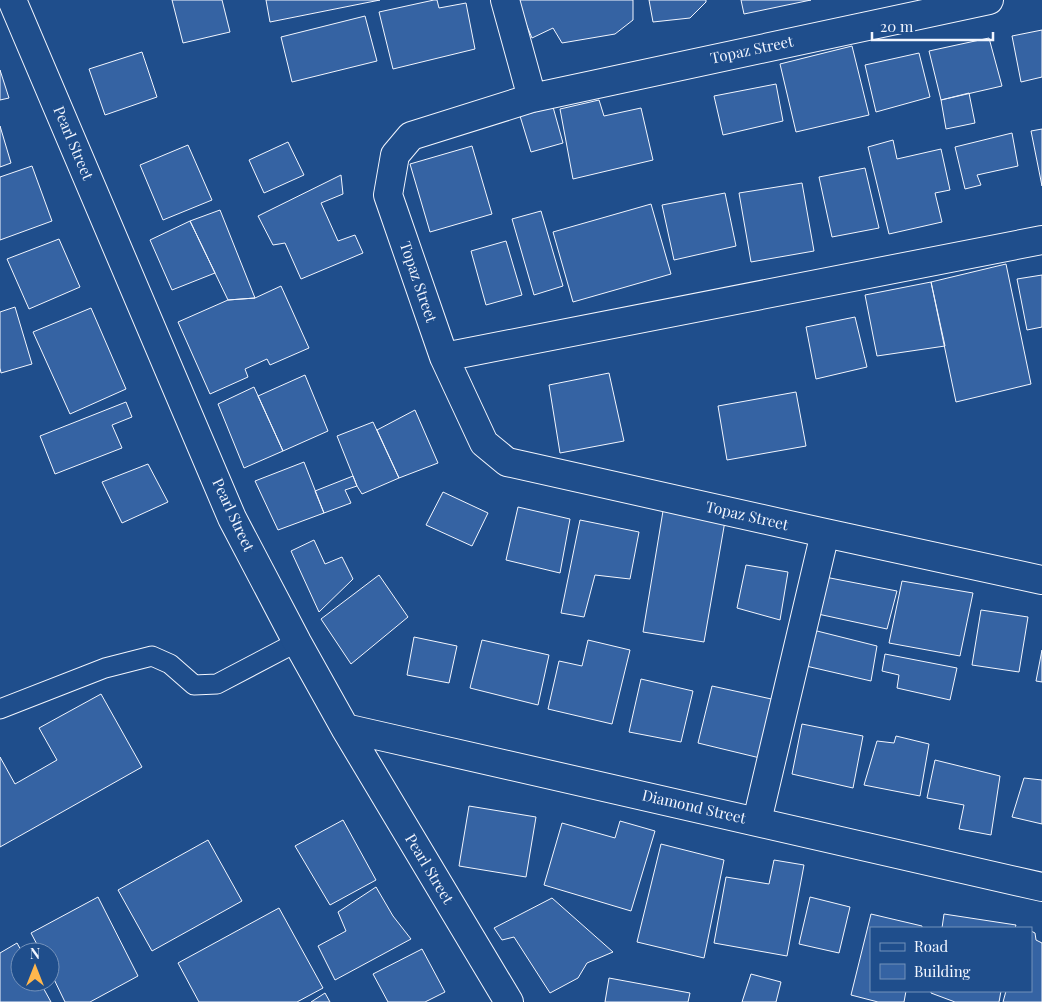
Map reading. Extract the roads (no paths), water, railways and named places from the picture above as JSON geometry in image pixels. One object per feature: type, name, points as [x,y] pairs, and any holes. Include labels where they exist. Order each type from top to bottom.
[{"type":"street","name":"Pearl Street","points":[[12,0],[232,518],[297,642],[345,728],[509,1002]]},
{"type":"street","points":[[505,0],[532,98]]},
{"type":"street","name":"Topaz Street","points":[[989,0],[532,98],[411,136],[394,155],[388,196],[444,357],[484,443],[507,462],[1042,580]]},
{"type":"street","points":[[444,357],[1042,240]]},
{"type":"street","points":[[757,821],[825,533]]},
{"type":"street","name":"Diamond Street","points":[[345,728],[1042,887]]},
{"type":"lane","points":[[0,709],[105,668],[152,656],[170,664],[194,685],[217,684],[297,642]]}]
